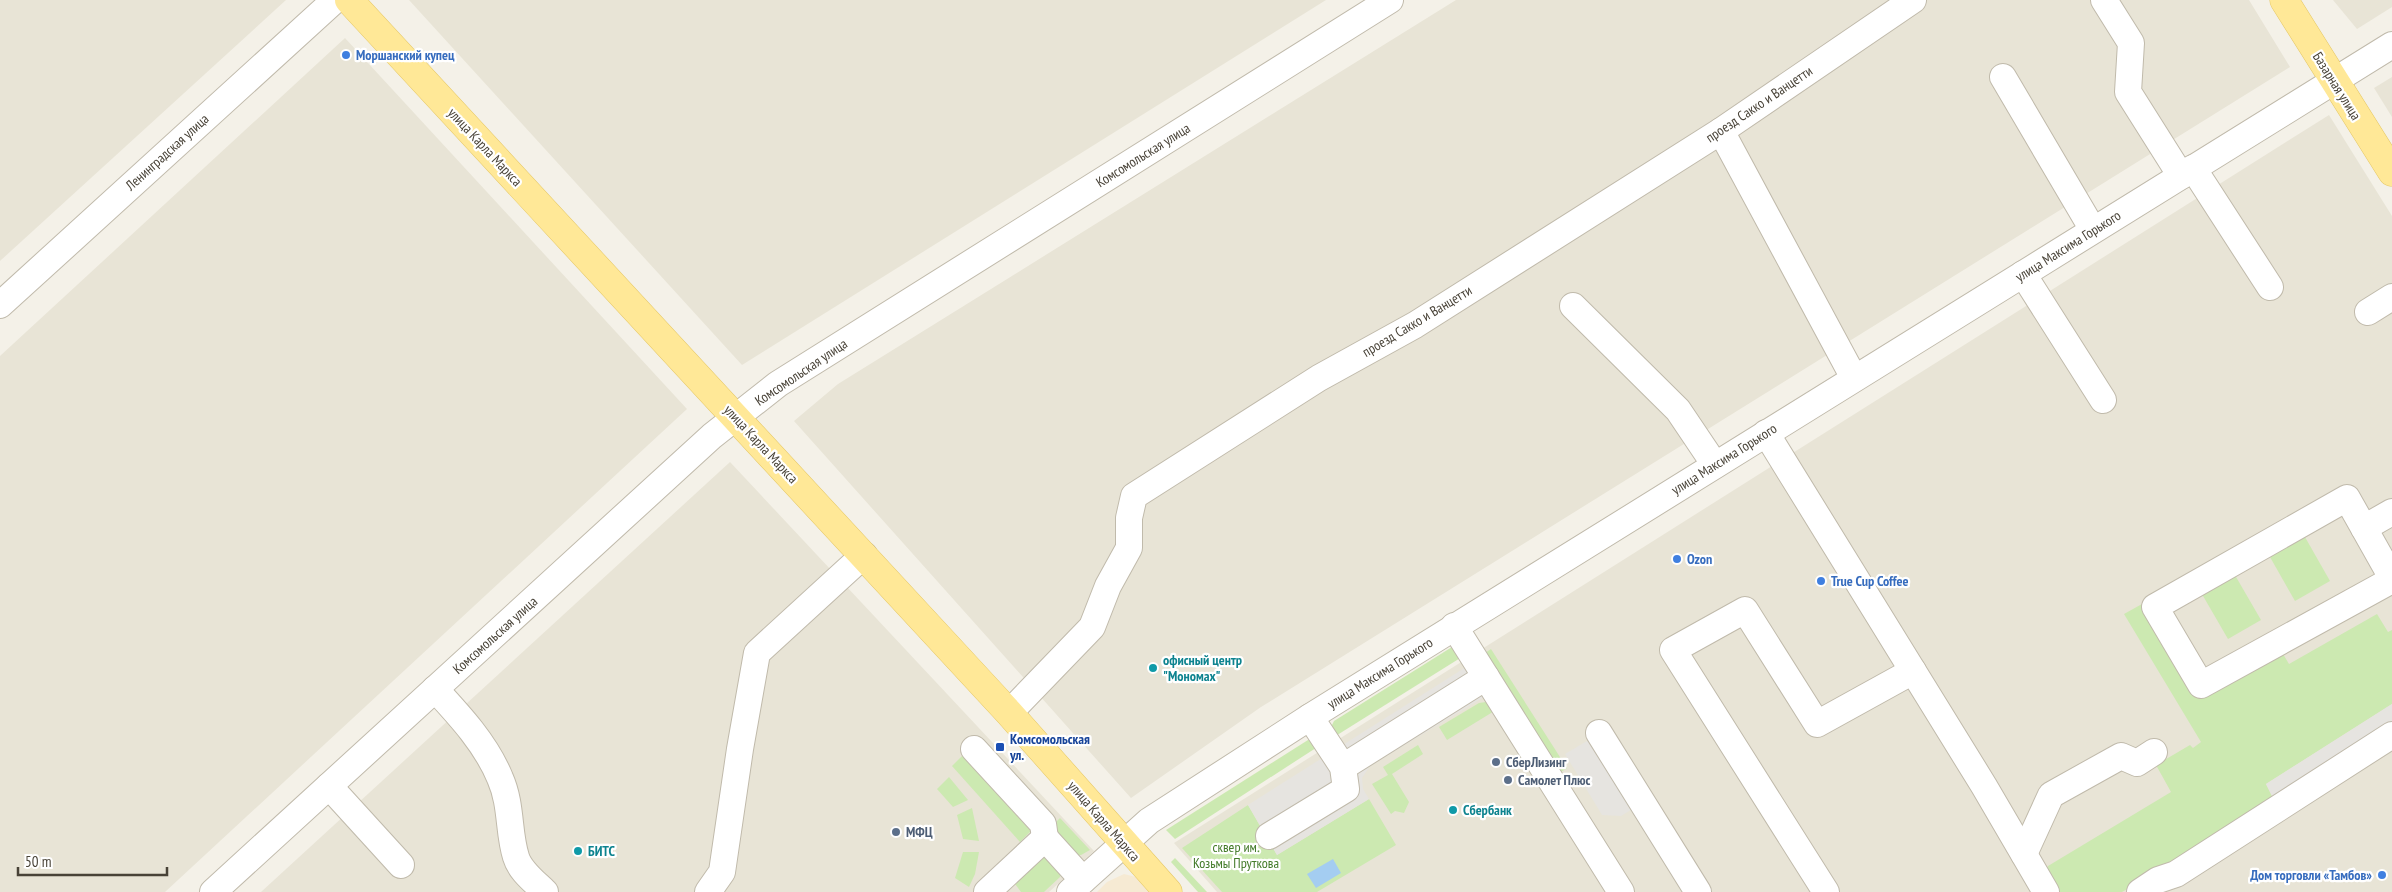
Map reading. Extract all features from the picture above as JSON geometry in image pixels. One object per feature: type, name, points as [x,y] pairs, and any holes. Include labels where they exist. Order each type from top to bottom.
[{"type":"main road","name":"улица Карла Маркса","points":[[349,0],[1009,713],[1168,892]]},
{"type":"main road","name":"Базарная улица","points":[[2284,0],[2333,81],[2392,172]]},
{"type":"street","name":"Ленинградская улица","points":[[0,305],[334,0]]},
{"type":"street","name":"Комсомольская улица","points":[[213,892],[712,436],[778,384],[1390,0]]},
{"type":"street","name":"проезд Сакко и Ванцетти","points":[[1009,713],[1092,627],[1108,586],[1129,548],[1130,518],[1134,496],[1319,378],[1415,325],[1720,131],[1913,0]]},
{"type":"street","points":[[2104,0],[2131,43],[2128,92],[2270,287]]},
{"type":"street","name":"улица Максима Горького","points":[[1076,886],[1150,821],[1310,717],[2392,45]]},
{"type":"street","points":[[2003,77],[2093,230]]},
{"type":"street","points":[[1720,131],[1854,378]]},
{"type":"street","points":[[2024,274],[2103,400]]},
{"type":"street","points":[[2368,312],[2392,297]]},
{"type":"street","points":[[1573,306],[1678,410],[1715,465]]},
{"type":"street","points":[[1766,433],[1913,671],[2046,892]]},
{"type":"street","points":[[2347,498],[2364,528],[2392,579],[2201,684],[2155,607],[2347,498]]},
{"type":"street","points":[[2364,528],[2392,512]]},
{"type":"street","points":[[708,892],[722,872],[740,749],[757,653],[864,556]]},
{"type":"street","points":[[1826,892],[1673,650],[1745,610],[1816,724],[1913,671]]},
{"type":"street","points":[[1454,626],[1621,892]]},
{"type":"street","points":[[1343,767],[1486,677]]},
{"type":"street","points":[[435,689],[468,725],[491,758],[501,779],[510,809],[516,857],[523,870],[545,892]]},
{"type":"street","points":[[1269,836],[1346,789],[1343,767],[1310,717]]},
{"type":"street","points":[[1600,733],[1698,892]]},
{"type":"street","points":[[2140,892],[2158,880],[2176,874],[2392,734]]},
{"type":"street","points":[[974,748],[1043,824],[1045,838],[1076,886]]},
{"type":"street","points":[[2024,854],[2051,795],[2121,756],[2137,762],[2154,752]]},
{"type":"street","points":[[329,786],[401,865]]},
{"type":"street","points":[[987,892],[1045,838]]},
{"type":"shaded area","points":[[0,0],[286,0],[0,261]]},
{"type":"shaded area","points":[[409,0],[1326,0],[742,365]]},
{"type":"shaded area","points":[[1456,0],[2249,0],[2290,67],[1261,707],[1131,798],[794,421],[838,384]]},
{"type":"shaded area","points":[[2333,0],[2392,0],[2392,7],[2357,29]]},
{"type":"shaded area","points":[[345,38],[687,409],[165,892],[0,892],[0,356]]},
{"type":"shaded area","points":[[2392,77],[2392,117],[2374,88]]},
{"type":"shaded area","points":[[2329,115],[2392,216],[2392,892],[1217,892],[1174,843]]},
{"type":"shaded area","points":[[730,462],[1094,851],[1049,892],[261,892]]},
{"type":"shaded area","points":[[1466,667],[1484,697],[1370,766],[1362,778],[1363,789],[1369,799],[1277,855],[1248,805]]},
{"type":"shaded area","points":[[2392,704],[2392,723],[2273,798],[2266,784]]},
{"type":"shaded area","points":[[1604,731],[1647,800],[1621,816],[1602,815],[1565,754]]},
{"type":"shaded area","points":[[1124,874],[1136,877],[1152,892],[1097,892],[1107,882]]},
{"type":"green space","points":[[2301,530],[2330,581],[2295,601],[2266,550]]},
{"type":"green space","points":[[2232,570],[2261,620],[2228,639],[2199,589]]},
{"type":"green space","points":[[2142,604],[2197,695],[2280,649],[2289,664],[2377,614],[2388,632],[2392,630],[2392,704],[2266,784],[2276,804],[2122,892],[2053,892],[2045,872],[2048,866],[2171,792],[2156,765],[2190,745],[2193,748],[2201,742],[2124,614]]},
{"type":"green space","points":[[1452,647],[1465,655],[1334,737],[1331,727],[1334,721]]},
{"type":"green space","points":[[1491,649],[1567,768],[1558,774],[1482,655]]},
{"type":"green space","points":[[1486,702],[1496,710],[1447,740],[1439,727],[1479,703]]},
{"type":"green space","points":[[1308,740],[1314,741],[1319,746],[1175,839],[1166,830]]},
{"type":"green space","points":[[1418,745],[1423,754],[1392,774],[1409,802],[1404,813],[1395,811],[1391,814],[1372,784],[1388,775],[1383,767]]},
{"type":"green space","points":[[962,756],[1031,831],[1020,842],[952,766]]},
{"type":"green space","points":[[949,777],[968,800],[953,807],[937,789]]},
{"type":"green space","name":"сквер им. Козьмы Пруткова","points":[[1369,799],[1396,845],[1317,892],[1222,892],[1182,848],[1248,805],[1277,855]]},
{"type":"green space","points":[[972,808],[979,841],[963,839],[957,815]]},
{"type":"green space","points":[[1060,818],[1090,850],[1081,855],[1075,855],[1057,837],[1055,823]]},
{"type":"green space","points":[[963,852],[979,852],[975,874],[969,887],[955,878]]},
{"type":"green space","points":[[1041,852],[1062,870],[1060,877],[1044,892],[1021,892],[1013,881]]},
{"type":"green space","points":[[1175,858],[1207,892],[1198,892],[1171,862]]},
{"type":"water","points":[[1333,859],[1341,873],[1316,888],[1307,874]]},
{"type":"place","name":"Моршанский купец","points":[[346,55]]},
{"type":"place","name":"Ozon","points":[[1677,559]]},
{"type":"place","name":"True Cup Coffee","points":[[1821,581]]},
{"type":"place","name":"офисный центр \"Мономах\"","points":[[1153,668]]},
{"type":"place","name":"Комсомольская ул.","points":[[1000,747]]},
{"type":"place","name":"СберЛизинг","points":[[1496,762]]},
{"type":"place","name":"Самолет Плюс","points":[[1508,780]]},
{"type":"place","name":"Сбербанк","points":[[1453,810]]},
{"type":"place","name":"МФЦ","points":[[896,832]]},
{"type":"place","name":"БИТС","points":[[578,851]]},
{"type":"place","name":"Дом торговли «Тамбов»","points":[[2382,875]]}]
